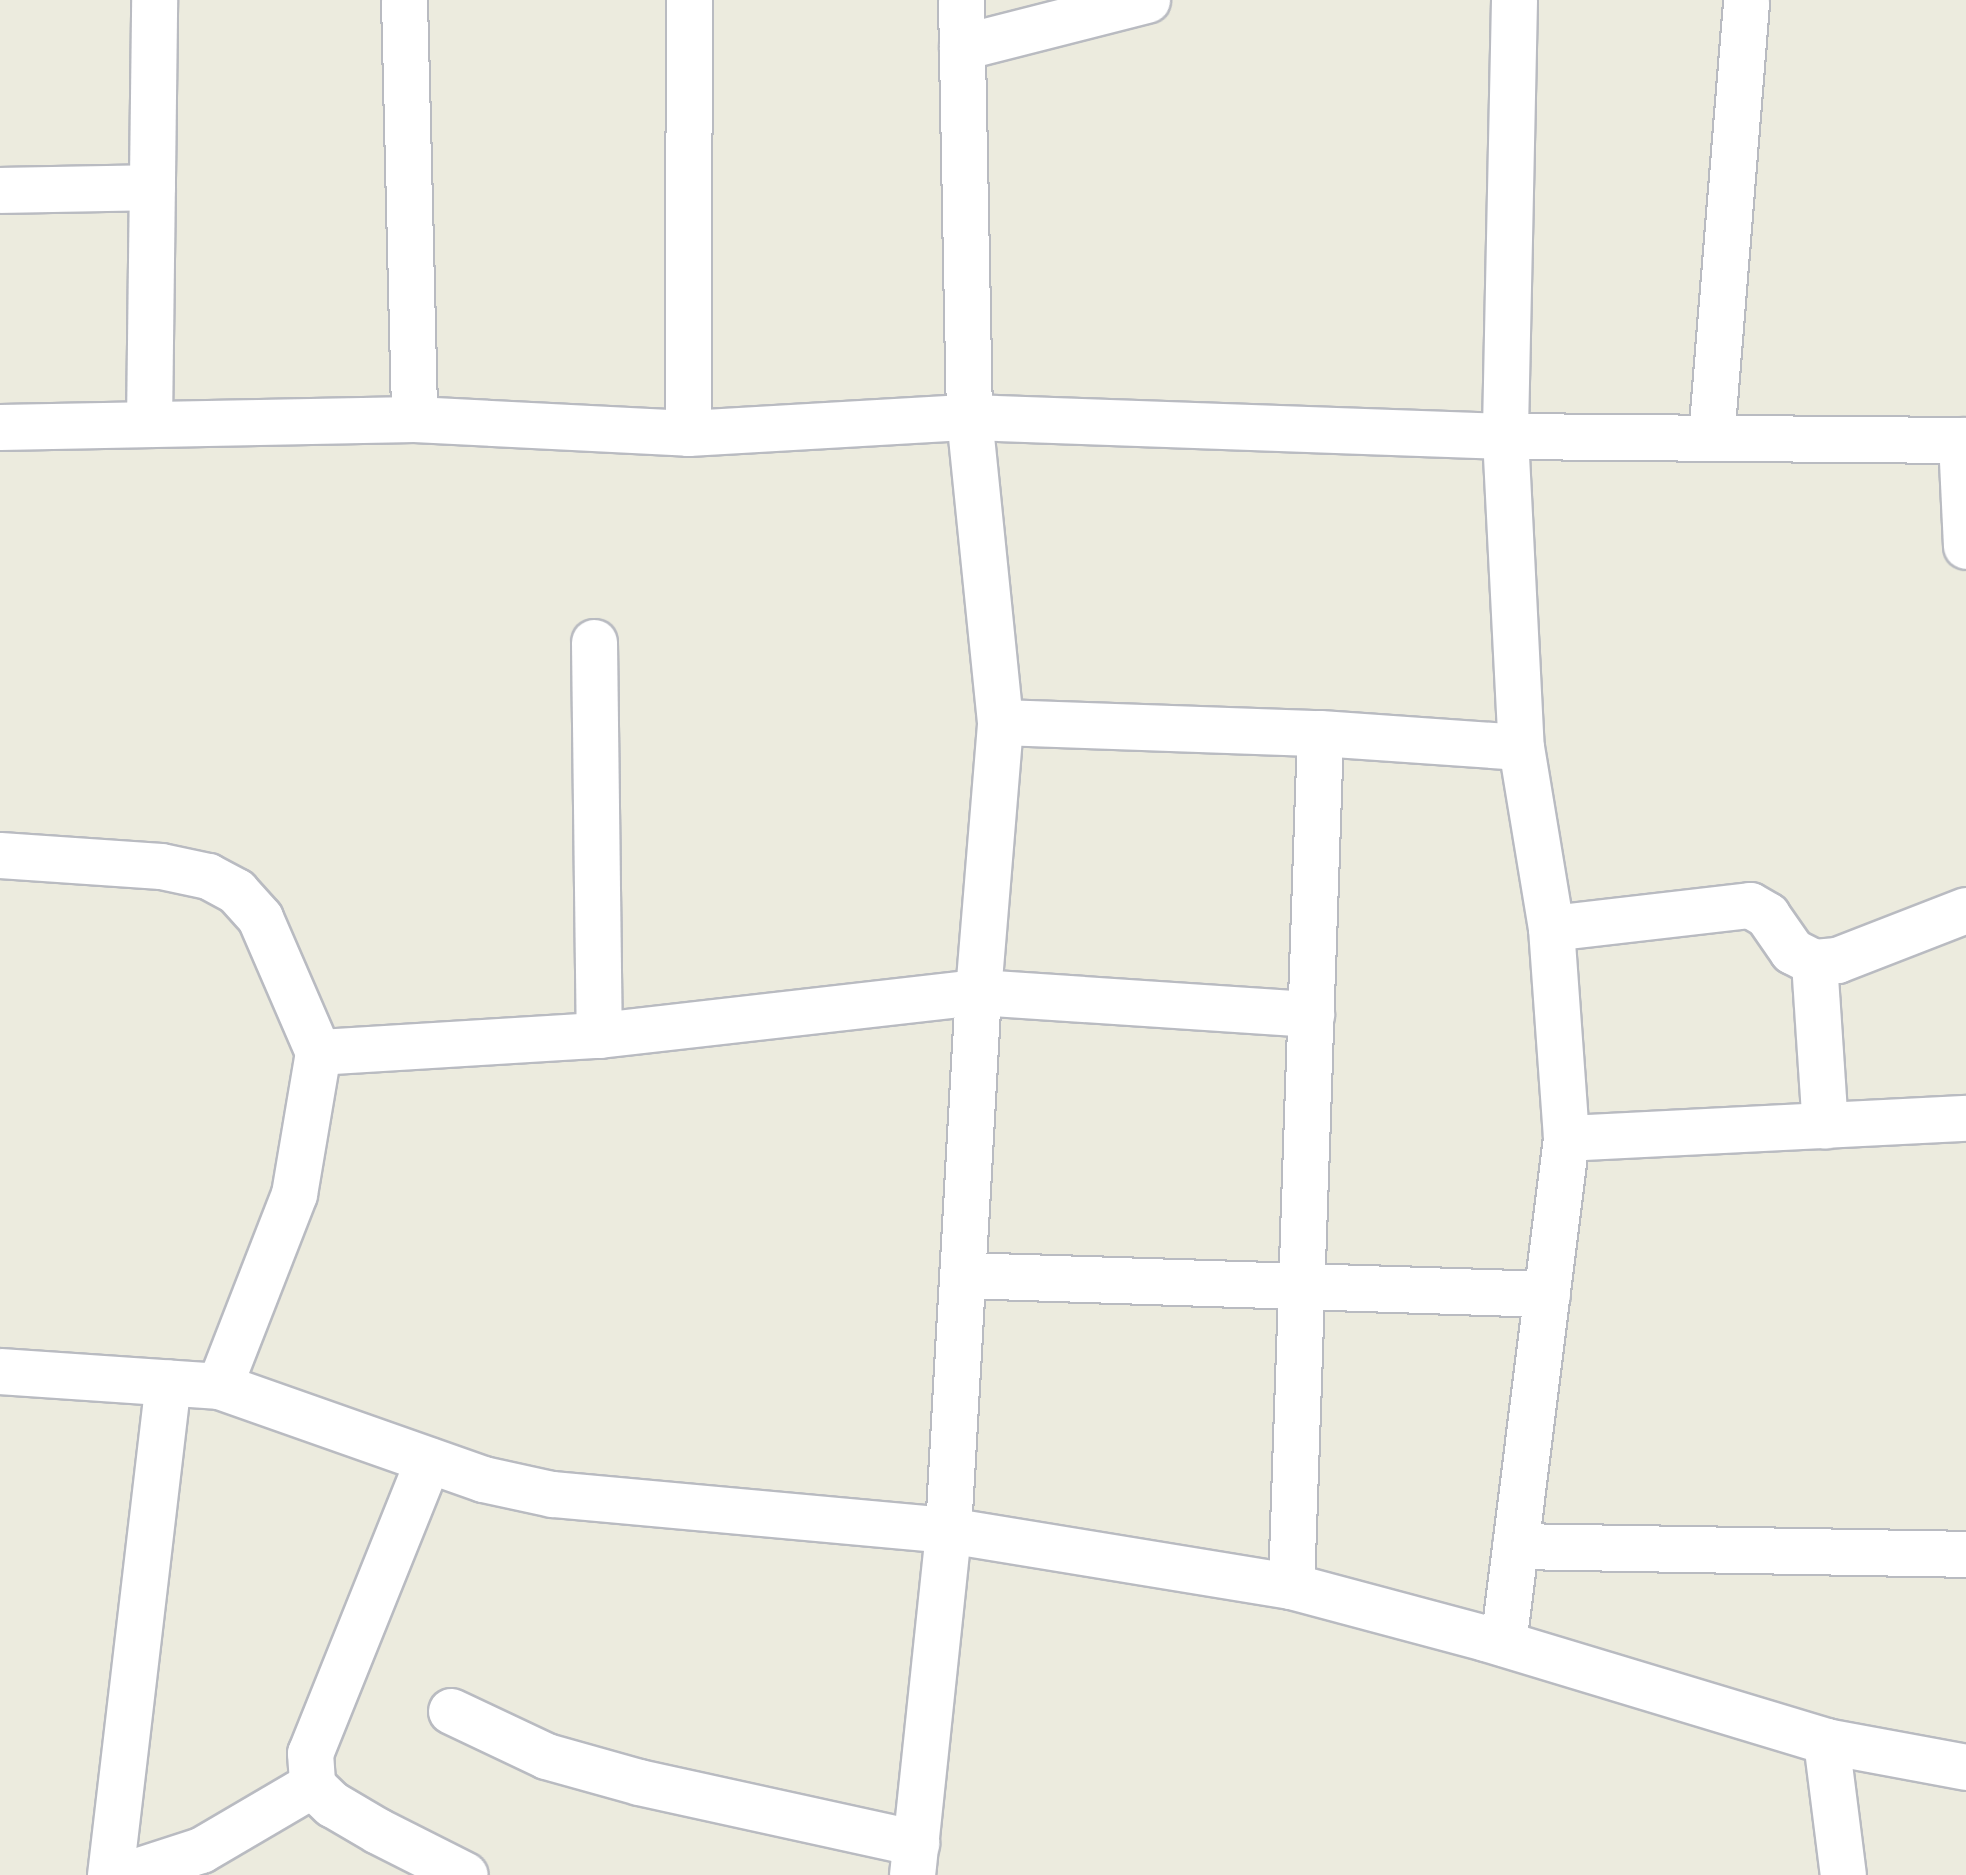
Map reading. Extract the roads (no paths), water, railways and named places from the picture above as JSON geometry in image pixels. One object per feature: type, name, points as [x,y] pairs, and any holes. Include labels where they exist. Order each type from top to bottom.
[{"type":"street","points":[[148,424],[154,0]]},
{"type":"street","points":[[404,0],[414,419]]},
{"type":"street","points":[[688,433],[689,0]]},
{"type":"street","points":[[450,1710],[546,1756],[914,1859],[948,1530],[978,992],[1000,722],[969,417],[961,0]]},
{"type":"street","points":[[962,47],[1147,0]]},
{"type":"street","points":[[1503,1643],[1566,1138],[1551,928],[1521,747],[1506,436],[1514,0]]},
{"type":"street","points":[[1711,438],[1746,0]]},
{"type":"street","points":[[0,190],[152,187]]},
{"type":"street","points":[[0,427],[414,419],[688,433],[969,417],[1506,436],[1964,440],[1966,546]]},
{"type":"street","points":[[594,642],[599,1036]]},
{"type":"street","points":[[1000,722],[1320,734],[1521,747]]},
{"type":"street","points":[[1292,1586],[1320,734]]},
{"type":"street","points":[[0,855],[161,866],[208,876],[236,891],[260,918],[318,1052],[294,1194],[218,1386]]},
{"type":"street","points":[[1551,928],[1730,904],[1750,905],[1767,915],[1792,951],[1814,962],[1837,960],[1966,910]]},
{"type":"street","points":[[1814,962],[1825,1126]]},
{"type":"street","points":[[318,1052],[599,1036],[978,992],[1310,1014]]},
{"type":"street","points":[[1566,1138],[1966,1118]]},
{"type":"street","points":[[962,1275],[1547,1294]]},
{"type":"street","points":[[0,1371],[218,1386],[483,1479],[552,1494],[948,1530],[1292,1586],[1503,1643],[1826,1741],[1964,1756]]},
{"type":"street","points":[[110,1875],[168,1382]]},
{"type":"street","points":[[428,1460],[310,1753],[312,1784],[332,1804],[466,1875]]},
{"type":"street","points":[[1515,1546],[1966,1554]]},
{"type":"street","points":[[1826,1741],[1843,1875]]},
{"type":"street","points":[[124,1875],[201,1850],[312,1784]]}]
